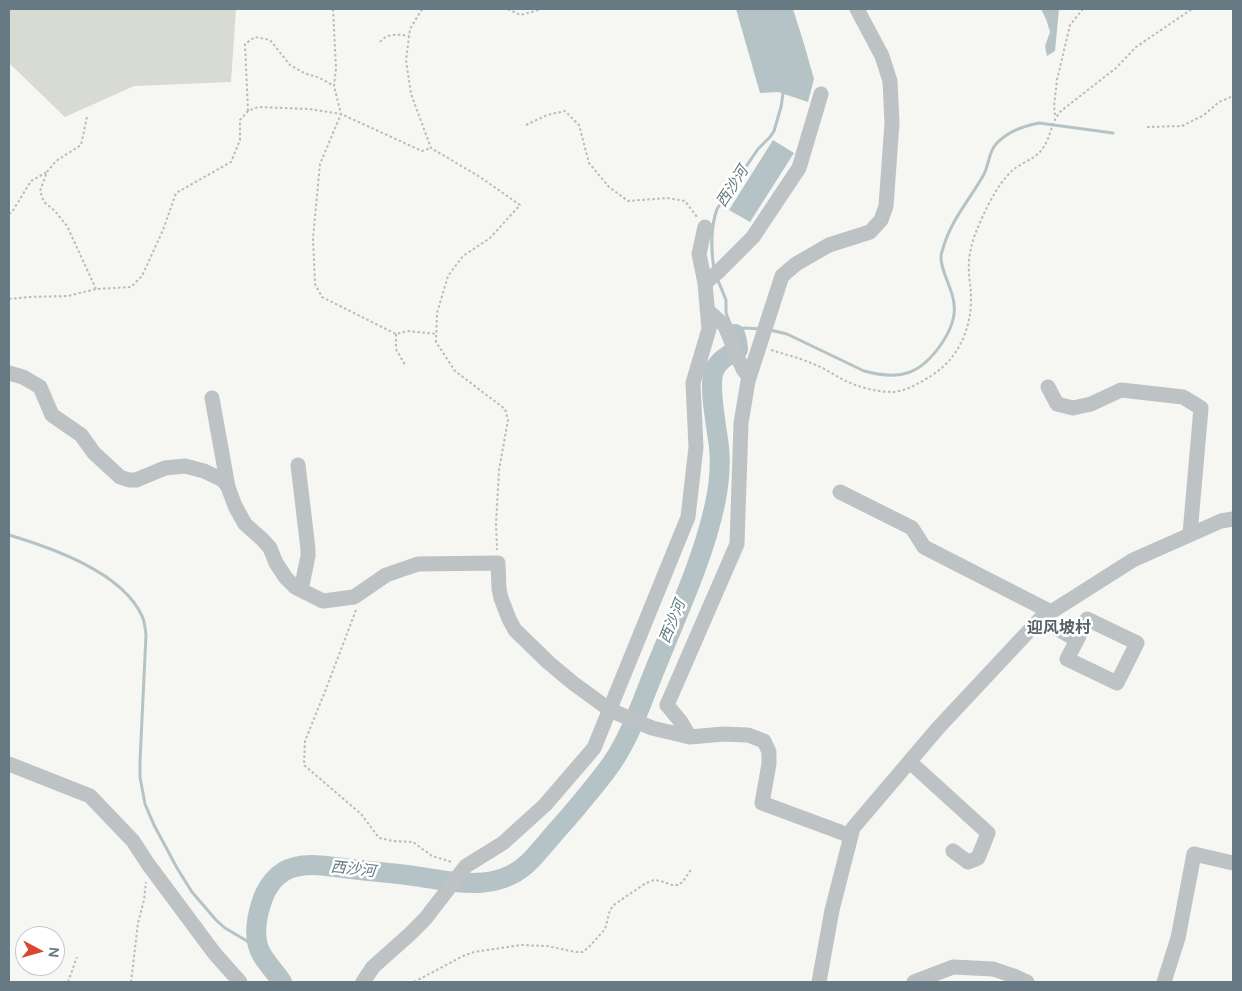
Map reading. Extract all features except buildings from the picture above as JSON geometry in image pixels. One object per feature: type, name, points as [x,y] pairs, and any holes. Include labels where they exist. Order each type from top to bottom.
[{"type":"street","points":[[690,737],[667,705],[737,544],[741,423],[749,377],[782,276],[796,264],[830,245],[870,232],[881,220],[886,206],[892,123],[890,81],[882,56],[857,9]]},
{"type":"street","points":[[705,283],[719,272],[753,237],[799,168],[821,94]]},
{"type":"street","points":[[363,982],[373,967],[425,919],[466,866],[504,843],[545,805],[594,748],[614,712],[688,517],[696,447],[693,383],[709,329],[705,283],[699,254],[704,227]]},
{"type":"street","points":[[707,310],[725,326],[743,369],[749,377]]},
{"type":"street","points":[[9,373],[23,377],[40,387],[52,415],[81,436],[94,453],[120,477],[136,480],[165,468],[185,466],[218,477],[228,487]]},
{"type":"street","points":[[1048,387],[1057,404],[1072,408],[1091,404],[1121,390],[1183,397],[1201,408],[1190,534]]},
{"type":"street","points":[[212,398],[228,487],[235,506],[245,524],[270,548],[276,563],[291,584],[323,601],[354,596],[386,575],[418,564],[498,563],[501,598],[508,619],[515,630],[549,663],[578,686],[614,712],[652,728],[690,737],[724,734],[748,735],[764,741],[768,752],[769,764],[762,803],[851,836]]},
{"type":"street","points":[[298,465],[308,549],[301,590]]},
{"type":"street","points":[[840,492],[912,528],[924,547],[1046,616],[1077,640]]},
{"type":"street","points":[[819,982],[832,910],[853,828],[938,728],[1046,616],[1133,560],[1221,521],[1233,519]]},
{"type":"street","points":[[1087,619],[1137,643],[1117,683],[1068,659],[1077,640],[1087,619]]},
{"type":"street","points":[[910,762],[988,833],[978,858],[968,862],[953,851]]},
{"type":"street","points":[[9,764],[90,796],[133,841],[215,954],[240,982]]},
{"type":"street","points":[[1164,982],[1178,938],[1194,854],[1233,862]]},
{"type":"street","points":[[914,982],[953,967],[993,970],[1014,976],[1026,982]]},
{"type":"path","points":[[334,9],[336,68],[334,86],[341,114],[320,164],[313,238],[315,284],[322,297],[396,334],[408,331],[436,334]]},
{"type":"path","points":[[422,9],[410,29],[406,60],[411,94],[431,148],[480,177],[520,205],[490,238],[463,256],[448,276],[437,313],[436,342],[455,371],[505,409],[508,420],[498,470],[496,524],[498,563]]},
{"type":"path","points":[[508,9],[520,15],[539,9]]},
{"type":"path","points":[[1056,117],[1054,106],[1057,80],[1068,33],[1070,25],[1083,9]]},
{"type":"path","points":[[760,347],[807,361],[854,385],[892,392],[903,390],[923,381],[942,368],[963,342],[967,329],[971,304],[968,260],[972,242],[993,196],[1007,176],[1020,164],[1036,156],[1044,147],[1056,117],[1061,111],[1116,68],[1136,47],[1192,9]]},
{"type":"path","points":[[380,42],[383,38],[396,34],[409,36]]},
{"type":"path","points":[[248,110],[245,44],[255,37],[270,40],[290,65],[334,86]]},
{"type":"path","points":[[1147,127],[1182,126],[1204,115],[1219,102],[1233,96]]},
{"type":"path","points":[[9,299],[68,296],[96,289],[131,287],[142,276],[163,230],[176,193],[232,162],[240,140],[240,120],[248,110],[258,107],[309,109],[341,114],[422,151],[431,148]]},
{"type":"path","points":[[526,125],[547,115],[565,111],[578,125],[589,163],[609,187],[628,201],[667,198],[685,201],[704,227]]},
{"type":"path","points":[[87,116],[81,145],[56,161],[47,172],[40,191],[44,202],[55,211],[67,226],[96,289]]},
{"type":"path","points":[[9,214],[31,181],[47,172]]},
{"type":"path","points":[[396,334],[396,349],[405,365]]},
{"type":"path","points":[[363,590],[305,741],[304,765],[361,814],[379,838],[413,842],[432,856],[466,866]]},
{"type":"path","points":[[131,982],[148,864]]},
{"type":"path","points":[[414,982],[474,952],[521,945],[547,946],[583,952],[605,929],[610,910],[615,904],[646,883],[654,880],[672,886],[680,885],[692,868]]},
{"type":"path","points":[[68,982],[77,957]]},
{"type":"shaded area","points":[[9,9],[236,9],[231,82],[134,86],[65,117],[9,63]]},
{"type":"shaded area","points":[[736,9],[793,9],[814,79],[808,102],[778,92],[760,93]]},
{"type":"shaded area","points":[[1041,9],[1059,9],[1055,51],[1047,56],[1045,46],[1050,32]]},
{"type":"shaded area","points":[[773,140],[794,153],[750,222],[729,210]]},
{"type":"waterway","name":"西沙河","points":[[714,270],[712,239],[717,209],[758,149],[774,131],[783,92]]},
{"type":"waterway","points":[[770,330],[787,334],[864,371],[877,374],[899,375],[918,368],[934,354],[952,324],[954,314],[953,298],[942,268],[941,254],[947,236],[983,176],[991,151],[996,144],[1016,130],[1039,123],[1113,133]]},
{"type":"waterway","name":"西沙河","points":[[717,278],[726,300],[726,313],[729,321]]},
{"type":"waterway","points":[[733,329],[761,329]]},
{"type":"waterway","name":"西沙河","points":[[282,982],[262,955],[257,943],[256,930],[263,898],[269,886],[283,872],[295,867],[313,865],[477,883],[506,877],[519,870],[532,859],[584,799],[612,763],[626,740],[637,714],[704,545],[719,483],[720,468],[712,397],[712,378],[718,364],[738,349],[735,334]]},
{"type":"waterway","points":[[9,535],[65,555],[102,574],[132,600],[142,616],[146,635],[140,777],[145,804],[154,825],[192,892],[225,928],[247,941],[262,954]]},
{"type":"district","name":"迎风坡村","points":[[1059,629]]}]
